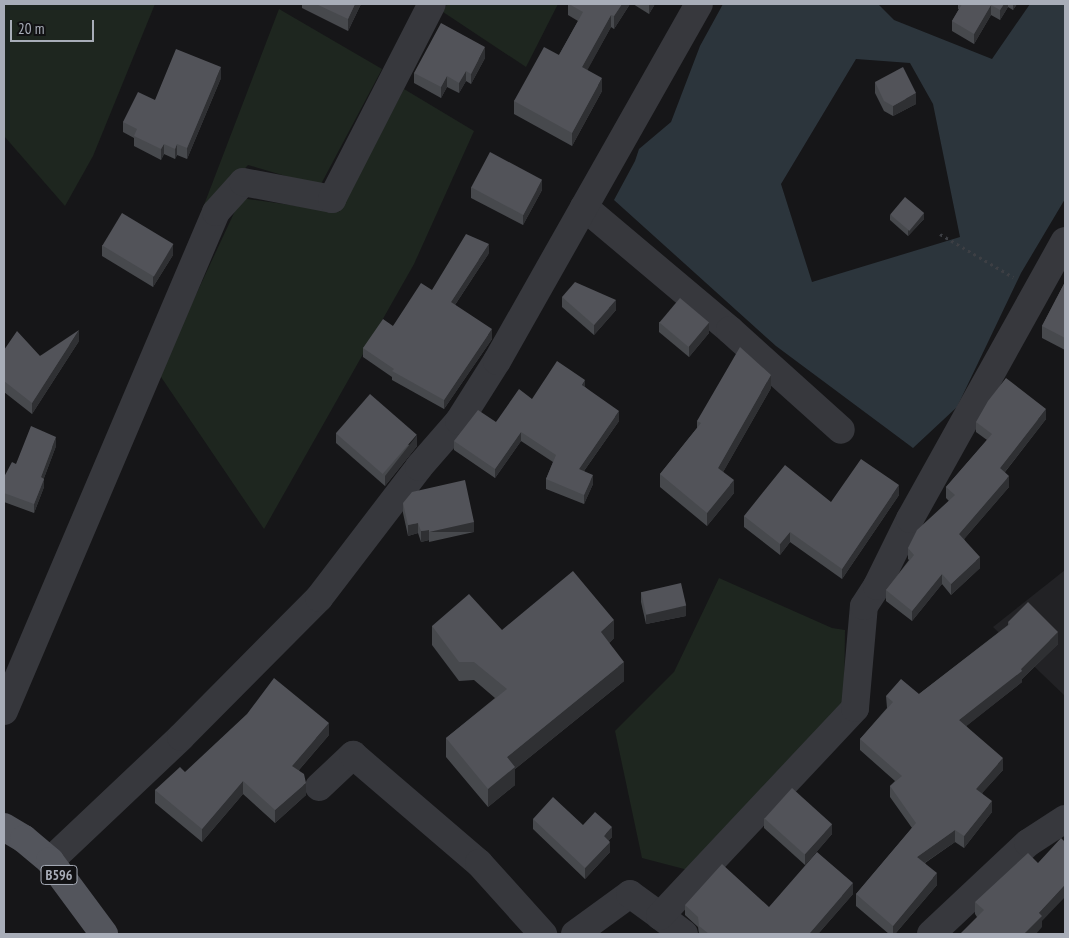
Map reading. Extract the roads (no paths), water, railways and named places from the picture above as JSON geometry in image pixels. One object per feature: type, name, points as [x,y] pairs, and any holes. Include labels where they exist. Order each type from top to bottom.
[{"type":"main road","name":"B596","points":[[4,827],[24,839],[50,861],[104,934]]},
{"type":"street","points":[[4,711],[216,212],[243,182],[332,199],[432,4]]},
{"type":"street","points":[[50,861],[181,737],[319,598],[419,467],[459,421],[497,361],[699,4]]},
{"type":"street","points":[[584,207],[730,330],[840,430]]},
{"type":"street","points":[[660,916],[855,708],[864,606],[878,586],[910,519],[1065,241]]},
{"type":"street","points":[[320,787],[353,755],[479,863],[543,934]]},
{"type":"street","points":[[931,934],[1028,843],[1065,819]]},
{"type":"street","points":[[575,934],[630,894],[684,934]]}]
